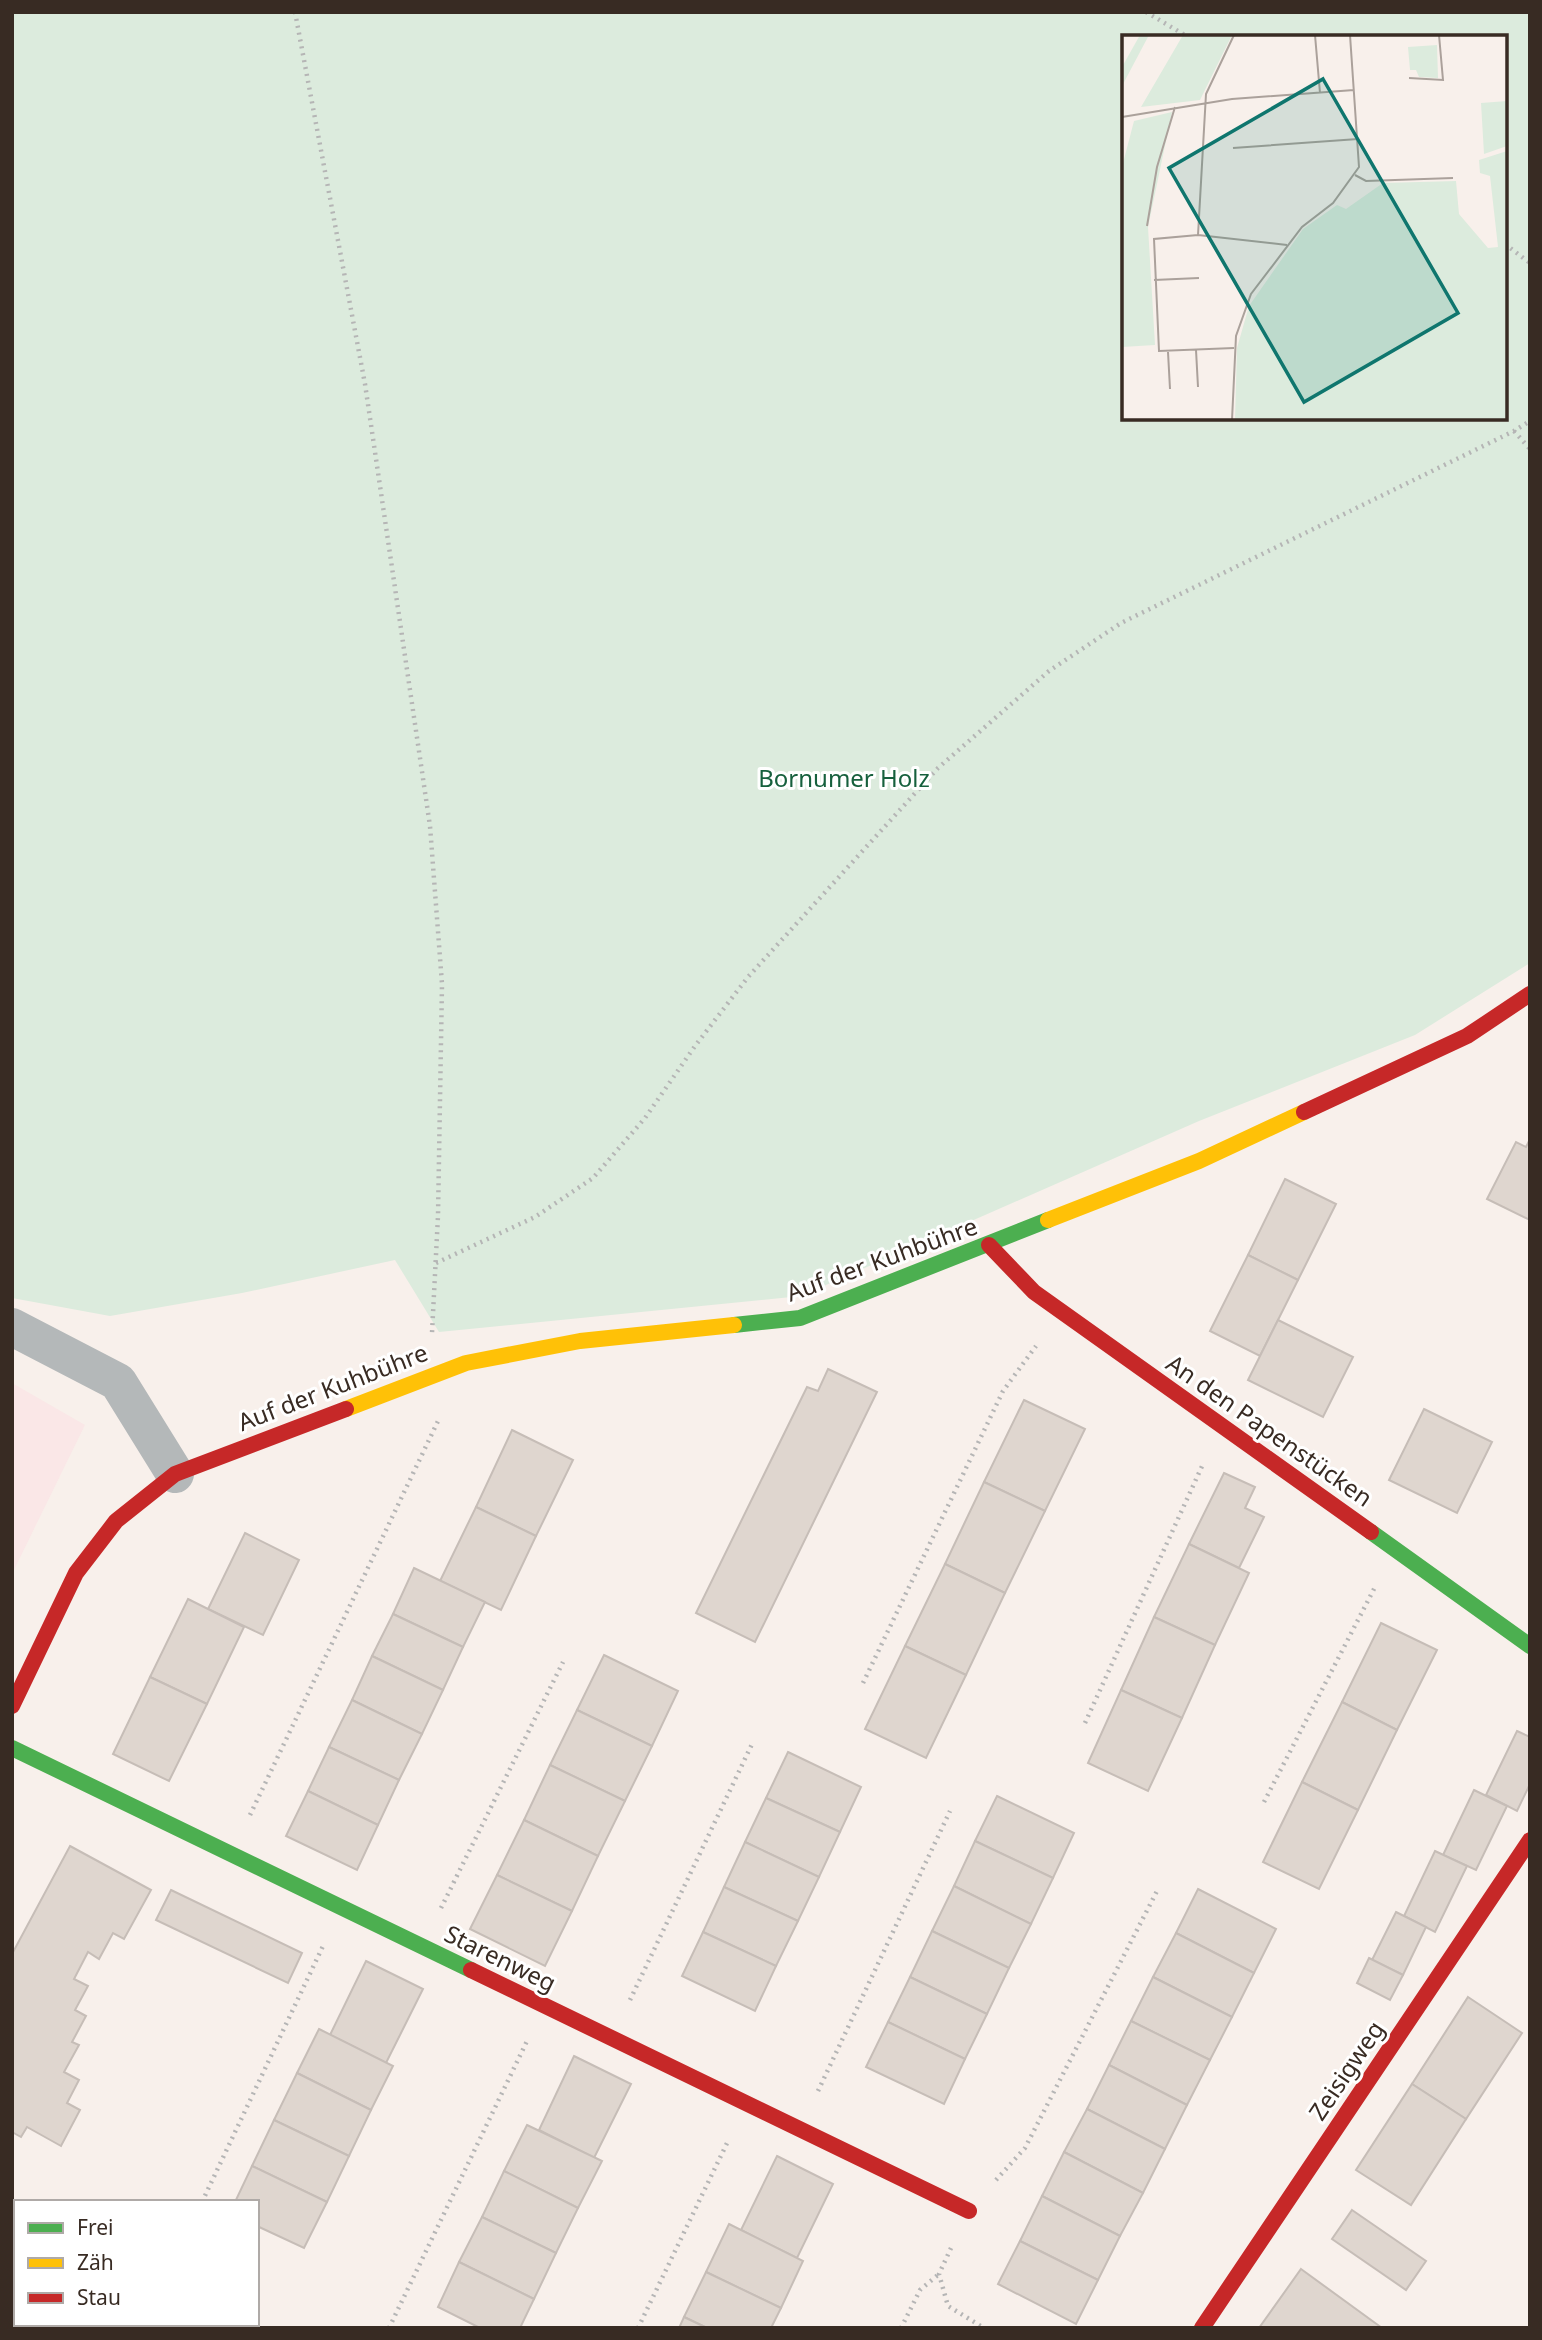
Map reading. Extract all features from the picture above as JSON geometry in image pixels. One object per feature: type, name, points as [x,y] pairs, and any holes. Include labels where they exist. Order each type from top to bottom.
[{"type":"street","name":"Auf der Kuhbühre","points":[[12,1706],[76,1573],[116,1521],[175,1474],[466,1363],[580,1341],[800,1318],[1212,1156],[1467,1036],[1530,994]]},
{"type":"street","name":"An den Papenstücken","points":[[989,1245],[1034,1292],[1530,1646]]},
{"type":"street","points":[[12,1327],[118,1382],[175,1474]]},
{"type":"street","name":"Starenweg","points":[[12,1748],[968,2211]]},
{"type":"street","name":"Zeisigweg","points":[[1202,2328],[1530,1840]]},
{"type":"path","points":[[295,12],[365,384],[430,826],[442,984],[436,1263],[429,1375]]},
{"type":"path","points":[[1146,12],[1185,35]]},
{"type":"path","points":[[1507,246],[1530,263]]},
{"type":"path","points":[[436,1263],[535,1217],[593,1178],[645,1118],[748,977],[938,768],[1049,671],[1121,623],[1530,421]]},
{"type":"path","points":[[1514,431],[1530,449]]},
{"type":"path","points":[[863,1683],[1003,1391],[1062,1311]]},
{"type":"path","points":[[232,1854],[466,1363]]},
{"type":"path","points":[[1085,1723],[1220,1425]]},
{"type":"path","points":[[1264,1802],[1395,1549]]},
{"type":"path","points":[[421,1947],[564,1662]]},
{"type":"path","points":[[611,2038],[753,1742]]},
{"type":"path","points":[[799,2130],[950,1811]]},
{"type":"path","points":[[901,2328],[920,2290],[939,2273],[968,2211],[1025,2148],[1157,1891]]},
{"type":"path","points":[[203,2200],[342,1907]]},
{"type":"path","points":[[389,2328],[544,2006]]},
{"type":"path","points":[[638,2328],[746,2103]]},
{"type":"path","points":[[939,2273],[948,2306],[984,2328]]},
{"type":"shaded area","points":[[12,1383],[85,1425],[12,1574]]},
{"type":"green space","name":"Bornumer Holz","points":[[12,12],[1530,12],[1530,963],[1415,1035],[1199,1121],[801,1296],[439,1332],[395,1260],[242,1293],[110,1316],[12,1298]]},
{"type":"building","points":[[1530,1139],[1530,1220],[1487,1199],[1516,1142],[1526,1147]]},
{"type":"building","points":[[1285,1179],[1336,1204],[1298,1280],[1248,1255]]},
{"type":"building","points":[[1248,1255],[1298,1280],[1260,1356],[1210,1331]]},
{"type":"building","points":[[1278,1320],[1353,1357],[1323,1417],[1248,1380]]},
{"type":"building","points":[[828,1369],[877,1392],[755,1642],[696,1613],[807,1387],[818,1391]]},
{"type":"building","points":[[1024,1400],[1085,1429],[1045,1511],[984,1482]]},
{"type":"building","points":[[1424,1409],[1492,1442],[1457,1513],[1389,1480]]},
{"type":"building","points":[[512,1430],[573,1460],[536,1536],[476,1507]]},
{"type":"building","points":[[1224,1473],[1255,1487],[1245,1508],[1264,1517],[1239,1568],[1189,1544]]},
{"type":"building","points":[[984,1482],[1045,1511],[1005,1593],[945,1564]]},
{"type":"building","points":[[476,1507],[536,1536],[501,1610],[440,1581]]},
{"type":"building","points":[[245,1533],[299,1560],[263,1635],[208,1609]]},
{"type":"building","points":[[1189,1544],[1249,1573],[1215,1645],[1154,1617]]},
{"type":"building","points":[[945,1564],[1005,1593],[966,1675],[905,1646]]},
{"type":"building","points":[[414,1568],[485,1602],[463,1647],[393,1614]]},
{"type":"building","points":[[188,1599],[244,1627],[207,1704],[150,1677]]},
{"type":"building","points":[[393,1614],[463,1647],[443,1690],[372,1656]]},
{"type":"building","points":[[1154,1617],[1215,1645],[1182,1718],[1121,1690]]},
{"type":"building","points":[[1381,1623],[1437,1650],[1397,1730],[1342,1702]]},
{"type":"building","points":[[905,1646],[966,1675],[926,1758],[865,1729]]},
{"type":"building","points":[[604,1655],[678,1691],[652,1746],[577,1710]]},
{"type":"building","points":[[372,1656],[443,1690],[422,1734],[352,1700]]},
{"type":"building","points":[[150,1677],[207,1704],[169,1781],[113,1754]]},
{"type":"building","points":[[1121,1690],[1182,1718],[1148,1791],[1088,1763]]},
{"type":"building","points":[[352,1700],[422,1734],[399,1780],[329,1747]]},
{"type":"building","points":[[1342,1702],[1397,1730],[1358,1810],[1302,1782]]},
{"type":"building","points":[[577,1710],[652,1746],[625,1801],[550,1765]]},
{"type":"building","points":[[1517,1731],[1530,1737],[1530,1784],[1517,1811],[1486,1795]]},
{"type":"building","points":[[329,1747],[399,1780],[378,1825],[308,1791]]},
{"type":"building","points":[[788,1752],[861,1787],[840,1832],[766,1798]]},
{"type":"building","points":[[550,1765],[625,1801],[598,1856],[524,1820]]},
{"type":"building","points":[[1302,1782],[1358,1810],[1319,1889],[1263,1862]]},
{"type":"building","points":[[1474,1790],[1507,1806],[1476,1870],[1443,1855]]},
{"type":"building","points":[[308,1791],[378,1825],[357,1870],[286,1836]]},
{"type":"building","points":[[997,1796],[1074,1833],[1053,1878],[975,1841]]},
{"type":"building","points":[[766,1798],[840,1832],[819,1877],[745,1842]]},
{"type":"building","points":[[524,1820],[598,1856],[572,1911],[497,1875]]},
{"type":"building","points":[[975,1841],[1053,1878],[1031,1924],[954,1886]]},
{"type":"building","points":[[745,1842],[819,1877],[798,1921],[724,1887]]},
{"type":"building","points":[[70,1846],[151,1890],[124,1939],[113,1933],[99,1959],[88,1952],[74,1979],[88,1986],[75,2010],[86,2016],[72,2042],[79,2045],[64,2072],[79,2080],[67,2103],[80,2110],[61,2146],[27,2127],[21,2137],[12,2132],[12,1954]]},
{"type":"building","points":[[1435,1851],[1467,1866],[1435,1932],[1404,1916]]},
{"type":"building","points":[[497,1875],[572,1911],[545,1966],[470,1929]]},
{"type":"building","points":[[954,1886],[1031,1924],[1009,1968],[932,1931]]},
{"type":"building","points":[[724,1887],[798,1921],[776,1966],[703,1932]]},
{"type":"building","points":[[1198,1889],[1276,1929],[1254,1973],[1176,1933]]},
{"type":"building","points":[[171,1890],[302,1953],[288,1983],[156,1920]]},
{"type":"building","points":[[1396,1912],[1426,1927],[1403,1975],[1372,1960]]},
{"type":"building","points":[[932,1931],[1009,1968],[987,2014],[910,1977]]},
{"type":"building","points":[[703,1932],[776,1966],[755,2011],[682,1976]]},
{"type":"building","points":[[1176,1933],[1254,1973],[1232,2017],[1153,1977]]},
{"type":"building","points":[[1369,1958],[1403,1975],[1390,2000],[1357,1983]]},
{"type":"building","points":[[366,1961],[423,1989],[386,2063],[330,2035]]},
{"type":"building","points":[[910,1977],[987,2014],[965,2059],[888,2022]]},
{"type":"building","points":[[1153,1977],[1232,2017],[1210,2060],[1131,2021]]},
{"type":"building","points":[[1468,1997],[1522,2033],[1466,2119],[1412,2084]]},
{"type":"building","points":[[1131,2021],[1210,2060],[1187,2105],[1109,2065]]},
{"type":"building","points":[[888,2022],[965,2059],[944,2104],[866,2067]]},
{"type":"building","points":[[319,2029],[393,2066],[371,2110],[297,2073]]},
{"type":"building","points":[[574,2056],[631,2084],[594,2158],[539,2130]]},
{"type":"building","points":[[1109,2065],[1187,2105],[1165,2149],[1087,2109]]},
{"type":"building","points":[[297,2073],[371,2110],[349,2156],[274,2120]]},
{"type":"building","points":[[1412,2084],[1466,2119],[1411,2205],[1356,2170]]},
{"type":"building","points":[[1087,2109],[1165,2149],[1143,2193],[1064,2152]]},
{"type":"building","points":[[274,2120],[349,2156],[327,2202],[252,2166]]},
{"type":"building","points":[[527,2125],[602,2161],[578,2208],[504,2171]]},
{"type":"building","points":[[1064,2152],[1143,2193],[1120,2236],[1042,2196]]},
{"type":"building","points":[[777,2156],[833,2184],[797,2258],[741,2230]]},
{"type":"building","points":[[252,2166],[327,2202],[304,2248],[259,2227],[259,2200],[236,2200]]},
{"type":"building","points":[[504,2171],[578,2208],[556,2253],[482,2217]]},
{"type":"building","points":[[1042,2196],[1120,2236],[1098,2280],[1020,2241]]},
{"type":"building","points":[[1352,2210],[1426,2261],[1406,2290],[1332,2239]]},
{"type":"building","points":[[482,2217],[556,2253],[534,2299],[459,2262]]},
{"type":"building","points":[[729,2224],[803,2261],[781,2308],[706,2272]]},
{"type":"building","points":[[1020,2241],[1098,2280],[1076,2324],[998,2284]]},
{"type":"building","points":[[459,2262],[534,2299],[520,2328],[480,2328],[438,2307]]},
{"type":"building","points":[[1301,2269],[1382,2328],[1259,2328]]},
{"type":"building","points":[[706,2272],[781,2308],[771,2328],[707,2328],[684,2317]]},
{"type":"building","points":[[684,2317],[707,2328],[679,2328]]},
{"type":"traffic: fast","points":[[734,1325],[800,1318],[1048,1220]]},
{"type":"traffic: fast","points":[[1371,1532],[1530,1646]]},
{"type":"traffic: fast","points":[[12,1748],[471,1970]]},
{"type":"traffic: slow","points":[[1048,1220],[1199,1161],[1304,1112]]},
{"type":"traffic: slow","points":[[346,1409],[466,1363],[580,1341],[734,1325]]},
{"type":"traffic: jam","points":[[1304,1112],[1467,1036],[1530,994]]},
{"type":"traffic: jam","points":[[989,1245],[1034,1292],[1371,1532]]},
{"type":"traffic: jam","points":[[12,1706],[76,1573],[116,1521],[175,1474],[346,1409]]},
{"type":"traffic: jam","points":[[1202,2328],[1530,1840]]},
{"type":"traffic: jam","points":[[471,1970],[969,2211]]}]
